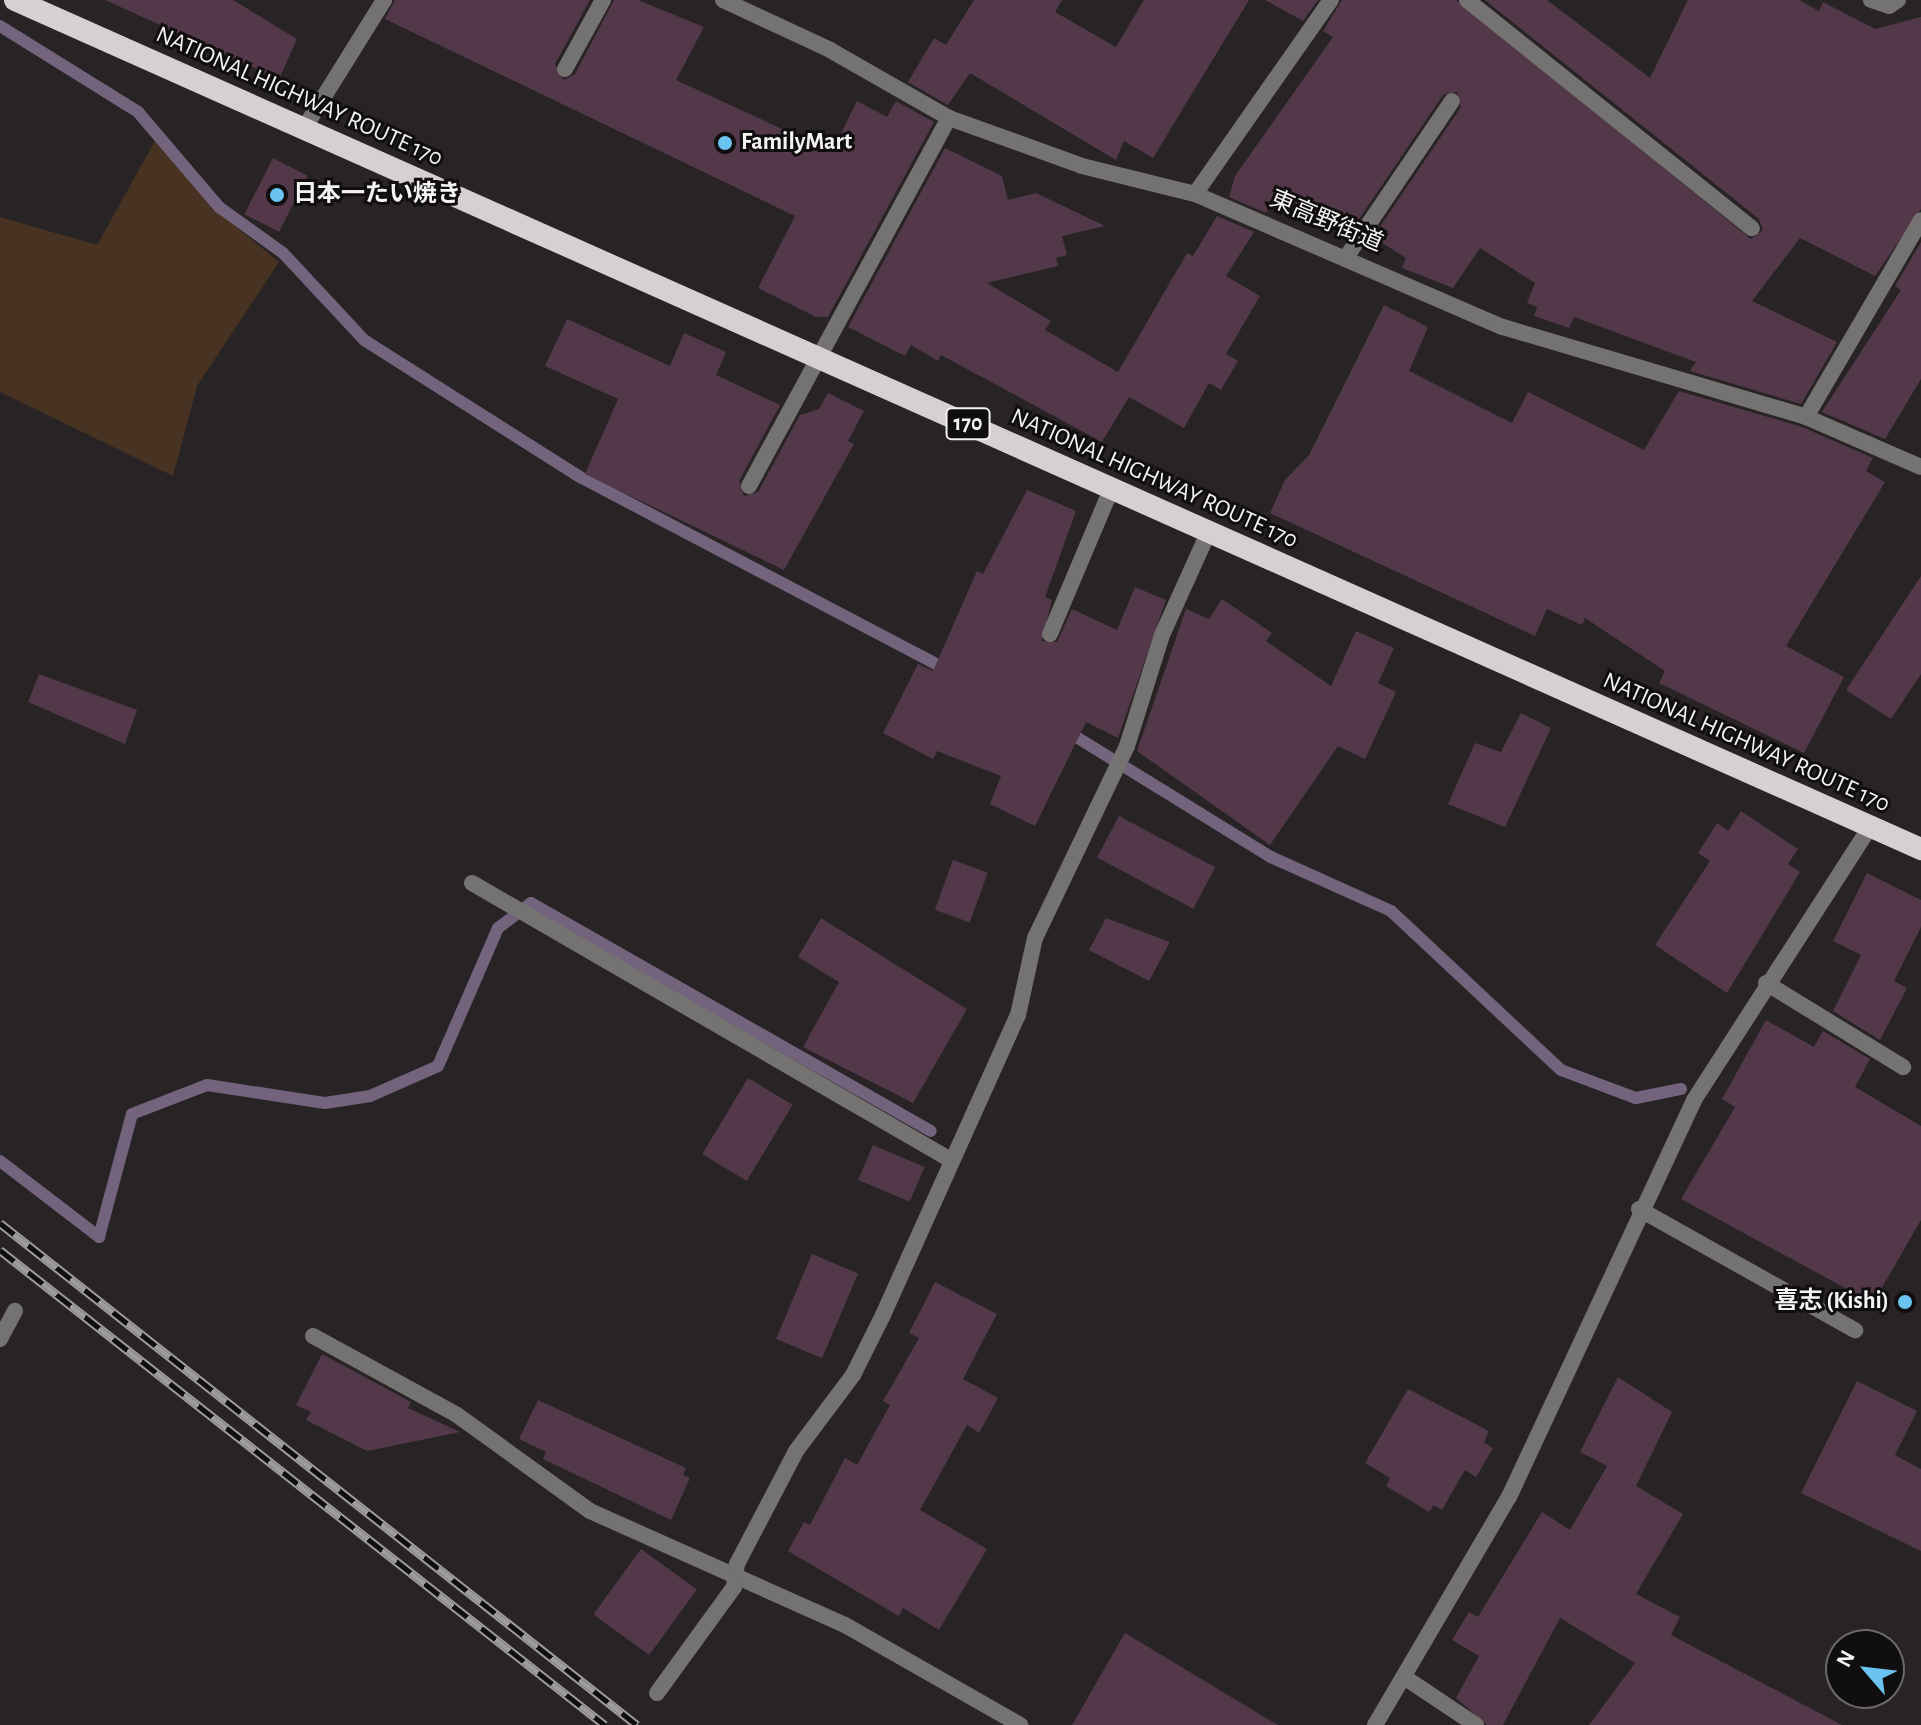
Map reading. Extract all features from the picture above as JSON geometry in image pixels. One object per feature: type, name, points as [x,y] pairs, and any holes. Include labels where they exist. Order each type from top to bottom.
[{"type":"highway","name":"NATIONAL HIGHWAY ROUTE 170","points":[[15,0],[1921,849]]},
{"type":"street","points":[[305,127],[384,0]]},
{"type":"street","points":[[565,69],[603,0]]},
{"type":"street","name":"東高野街道","points":[[723,0],[755,5],[949,118],[1082,166],[1195,194],[1347,256],[1503,327],[1806,417],[1921,467]]},
{"type":"street","points":[[1195,194],[1331,0]]},
{"type":"street","points":[[1467,0],[1752,228]]},
{"type":"street","points":[[1871,0],[1889,6],[1898,0]]},
{"type":"street","points":[[1347,256],[1452,101]]},
{"type":"street","points":[[749,486],[949,118]]},
{"type":"street","points":[[1806,417],[1921,220]]},
{"type":"street","points":[[1050,634],[1112,487]]},
{"type":"street","points":[[657,1693],[736,1574],[796,1451],[853,1375],[1018,1015],[1035,938],[1127,746],[1162,635],[1209,531]]},
{"type":"street","points":[[1375,1725],[1407,1679],[1509,1497],[1639,1209],[1766,983],[1870,827]]},
{"type":"street","points":[[472,883],[951,1160]]},
{"type":"street","points":[[1766,983],[1903,1067]]},
{"type":"street","points":[[1639,1209],[1855,1330]]},
{"type":"street","points":[[0,1339],[15,1311]]},
{"type":"street","points":[[313,1336],[457,1415],[590,1511],[845,1625],[1020,1725]]},
{"type":"street","points":[[1407,1679],[1476,1725]]},
{"type":"shaded area","points":[[156,139],[214,209],[279,262],[197,386],[173,476],[0,392],[0,217],[97,245]]},
{"type":"building","points":[[105,0],[233,0],[297,39],[279,79]]},
{"type":"building","points":[[395,0],[590,0],[555,64],[564,80],[575,74],[614,0],[638,0],[704,27],[676,80],[832,152],[857,101],[887,117],[896,101],[934,122],[828,317],[816,317],[758,288],[795,216],[385,19]]},
{"type":"building","points":[[974,0],[1062,0],[1055,12],[1116,47],[1144,0],[1249,0],[1153,158],[1124,141],[1116,160],[970,73],[948,105],[908,82],[934,38],[946,45]]},
{"type":"building","points":[[1265,0],[1318,0],[1303,21]]},
{"type":"building","points":[[1342,0],[1456,0],[1751,239],[1763,230],[1759,219],[1485,0],[1547,0],[1650,78],[1688,0],[1799,0],[1819,11],[1823,2],[1875,29],[1921,17],[1921,209],[1875,276],[1800,238],[1752,301],[1837,342],[1801,404],[1690,371],[1696,362],[1574,317],[1569,328],[1534,316],[1537,307],[1527,303],[1535,283],[1480,248],[1453,288],[1402,268],[1406,258],[1373,237],[1461,107],[1457,92],[1443,95],[1355,225],[1339,215],[1326,233],[1276,199],[1266,213],[1229,197],[1235,176],[1333,37],[1323,31]]},
{"type":"building","points":[[945,148],[1002,176],[1008,200],[1036,193],[1105,226],[1062,236],[1067,255],[1056,258],[1058,266],[987,283],[1051,321],[1045,330],[1118,372],[1187,253],[1193,256],[1217,216],[1254,232],[1226,276],[1260,296],[1226,354],[1238,361],[1221,390],[1209,383],[1184,428],[1129,397],[1102,442],[941,355],[938,361],[911,345],[905,356],[848,327]]},
{"type":"building","name":"日本一たい焼き","points":[[273,158],[308,176],[279,232],[244,214]]},
{"type":"building","points":[[1921,242],[1921,379],[1885,439],[1822,412],[1901,290],[1895,286]]},
{"type":"building","points":[[1384,305],[1428,327],[1409,371],[1512,423],[1528,392],[1644,450],[1679,391],[1802,427],[1873,458],[1866,471],[1885,482],[1786,646],[1844,677],[1804,753],[1659,683],[1665,671],[1585,618],[1582,625],[1547,609],[1535,636],[1270,513],[1285,480],[1309,455]]},
{"type":"building","points":[[567,319],[670,366],[684,333],[726,352],[716,375],[780,405],[739,481],[744,496],[758,492],[800,415],[819,409],[828,393],[864,411],[848,441],[854,444],[784,570],[585,474],[618,399],[545,366]]},
{"type":"building","points":[[1027,490],[1076,511],[1045,597],[1052,600],[1042,641],[1057,642],[1072,609],[1117,630],[1135,587],[1166,600],[1118,738],[1086,722],[1035,826],[990,804],[1001,776],[937,751],[933,759],[883,733],[918,664],[933,671],[977,571],[983,574]]},
{"type":"building","points":[[1921,576],[1921,674],[1891,719],[1846,690]]},
{"type":"building","points":[[1222,599],[1272,633],[1266,641],[1331,686],[1356,631],[1394,648],[1378,683],[1396,692],[1365,759],[1338,746],[1270,845],[1137,751],[1186,609],[1209,619]]},
{"type":"building","points":[[39,674],[137,710],[125,744],[28,702]]},
{"type":"building","points":[[1521,713],[1551,728],[1505,827],[1448,804],[1475,743],[1501,752]]},
{"type":"building","points":[[1741,811],[1798,849],[1788,864],[1800,872],[1727,993],[1655,945],[1710,861],[1698,853],[1717,823],[1728,831]]},
{"type":"building","points":[[1119,816],[1215,867],[1193,909],[1097,857]]},
{"type":"building","points":[[953,860],[988,873],[970,922],[935,910]]},
{"type":"building","points":[[1867,873],[1921,900],[1921,927],[1894,981],[1907,988],[1880,1040],[1833,1011],[1861,955],[1833,941]]},
{"type":"building","points":[[821,918],[967,1009],[913,1103],[803,1047],[839,982],[798,957]]},
{"type":"building","points":[[1106,918],[1170,942],[1149,981],[1089,950]]},
{"type":"building","points":[[1766,1020],[1814,1047],[1823,1031],[1870,1059],[1855,1087],[1921,1126],[1921,1220],[1873,1303],[1681,1199],[1735,1107],[1722,1099]]},
{"type":"building","points":[[748,1078],[793,1105],[747,1181],[702,1154]]},
{"type":"building","points":[[873,1145],[925,1167],[910,1202],[858,1180]]},
{"type":"building","points":[[812,1254],[858,1274],[822,1358],[776,1339]]},
{"type":"building","points":[[935,1282],[997,1314],[963,1379],[998,1398],[979,1433],[967,1425],[920,1510],[987,1549],[939,1630],[903,1608],[899,1616],[788,1551],[804,1522],[810,1525],[845,1458],[857,1465],[890,1405],[883,1401],[919,1338],[909,1333]]},
{"type":"building","points":[[322,1354],[411,1402],[408,1408],[460,1432],[367,1451],[306,1420],[311,1412],[296,1405]]},
{"type":"building","points":[[1618,1377],[1672,1412],[1636,1486],[1683,1514],[1636,1594],[1680,1617],[1671,1635],[1842,1725],[1589,1725],[1635,1663],[1560,1618],[1503,1725],[1487,1725],[1456,1698],[1479,1656],[1452,1640],[1469,1612],[1478,1617],[1542,1512],[1570,1530],[1607,1466],[1580,1452]]},
{"type":"building","points":[[1857,1381],[1917,1411],[1895,1455],[1921,1469],[1921,1551],[1801,1493]]},
{"type":"building","points":[[1408,1389],[1489,1431],[1484,1442],[1493,1448],[1476,1477],[1465,1470],[1442,1510],[1434,1505],[1429,1512],[1386,1486],[1390,1478],[1365,1463]]},
{"type":"building","points":[[538,1400],[686,1468],[683,1475],[690,1478],[671,1520],[543,1459],[546,1452],[519,1439]]},
{"type":"building","points":[[641,1549],[697,1590],[649,1655],[593,1615]]},
{"type":"building","points":[[1125,1633],[1278,1725],[1072,1725]]},
{"type":"waterway","points":[[0,26],[138,112],[219,207],[283,253],[364,340],[580,477],[949,671]]},
{"type":"waterway","points":[[1065,730],[1271,857],[1391,911],[1561,1070],[1636,1098],[1681,1089]]},
{"type":"waterway","points":[[0,1161],[99,1237],[132,1114],[207,1085],[325,1103],[370,1096],[438,1066],[498,928],[531,903],[931,1131]]},
{"type":"railway","points":[[0,1223],[637,1725]]},
{"type":"railway","points":[[0,1250],[605,1725]]},
{"type":"place","name":"FamilyMart","points":[[725,143]]},
{"type":"place","name":"日本一たい焼き","points":[[277,195]]},
{"type":"place","name":"喜志 (Kishi)","points":[[1905,1302]]}]
